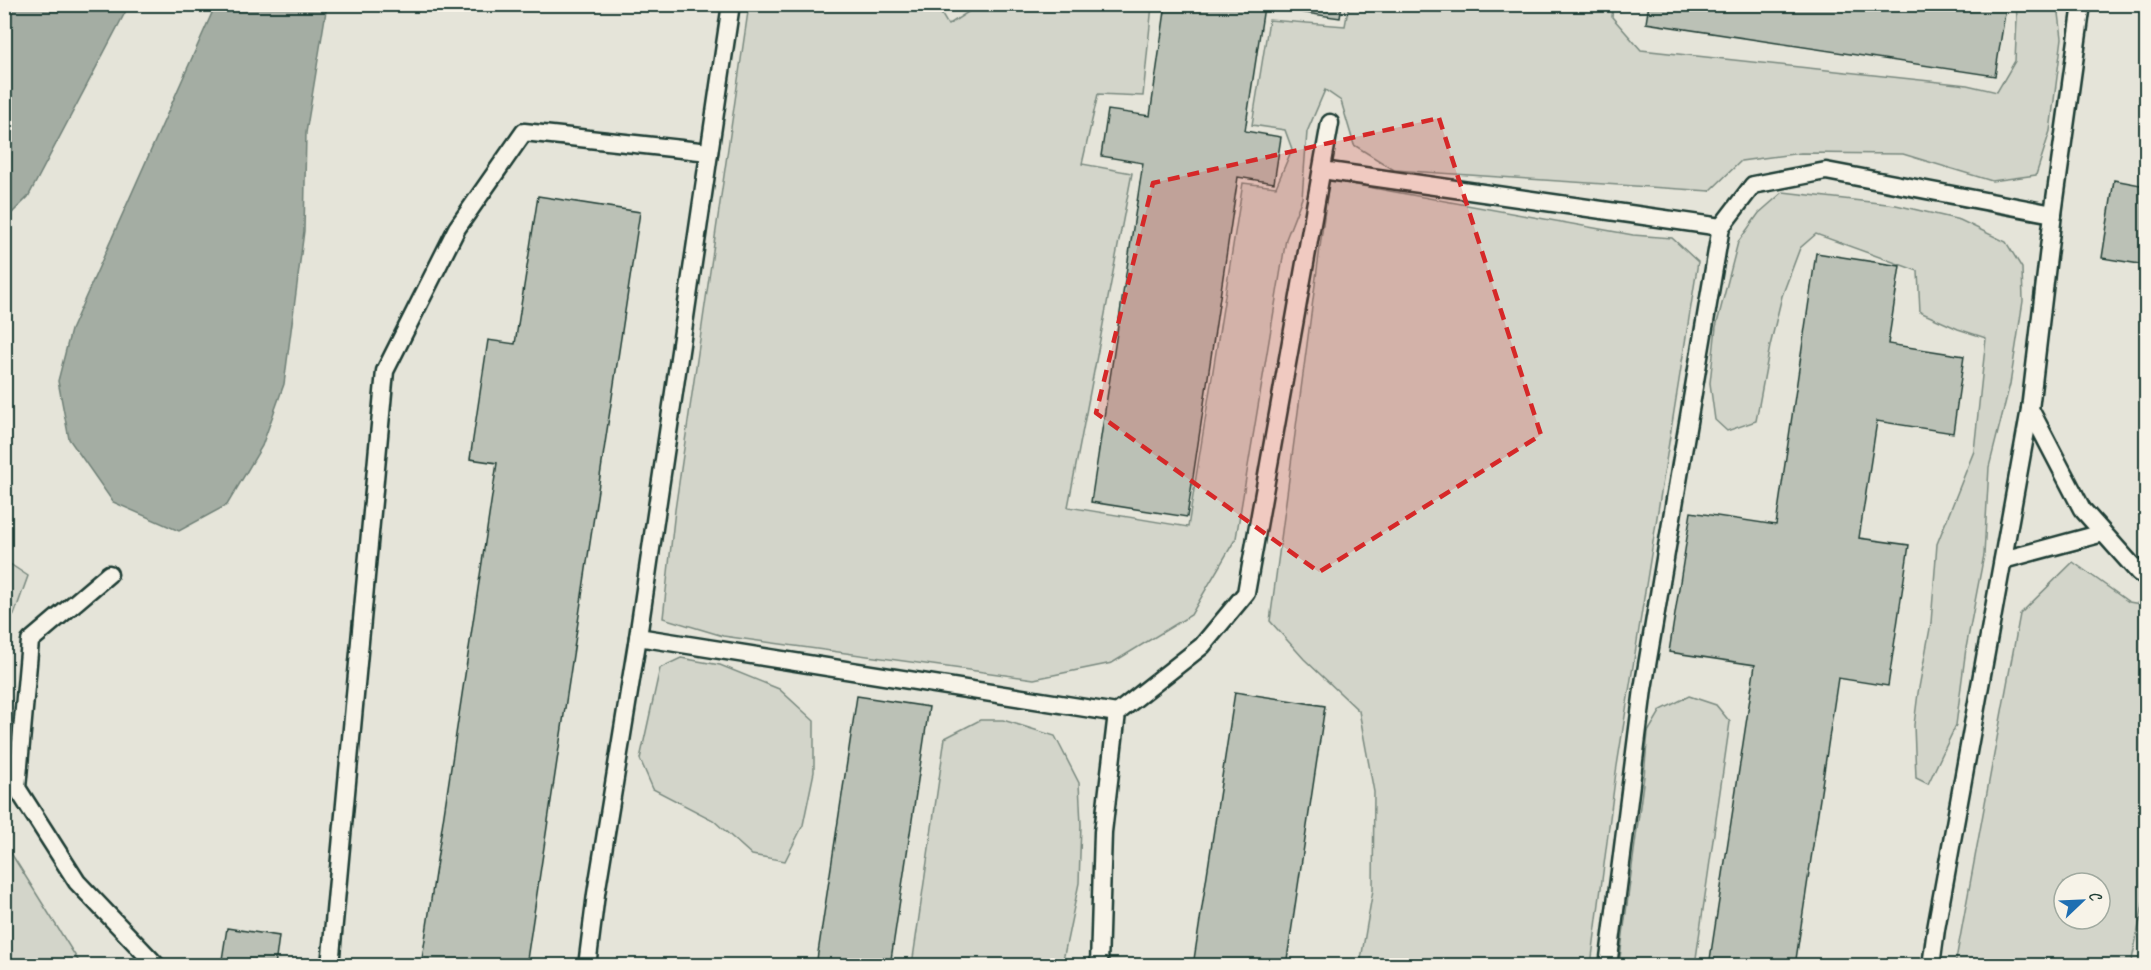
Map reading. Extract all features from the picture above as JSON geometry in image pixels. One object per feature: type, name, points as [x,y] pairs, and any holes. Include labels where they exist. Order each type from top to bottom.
[{"type":"lane","points":[[587,966],[596,894],[639,637],[731,4]]},
{"type":"lane","points":[[1931,966],[2030,409],[2053,214],[2082,4]]},
{"type":"lane","points":[[1099,966],[1102,832],[1117,713],[1202,646],[1246,593],[1330,123]]},
{"type":"lane","points":[[330,966],[385,371],[457,228],[524,132],[709,152]]},
{"type":"lane","points":[[1322,170],[1721,226]]},
{"type":"lane","points":[[1608,966],[1643,689],[1721,226],[1754,185],[1826,171],[2053,214]]},
{"type":"lane","points":[[2030,409],[2082,510],[2139,573],[2146,574]]},
{"type":"lane","points":[[2003,560],[2103,533]]},
{"type":"lane","points":[[109,574],[30,641],[17,788],[77,882],[157,966]]},
{"type":"lane","points":[[639,637],[1117,713]]},
{"type":"highlighted area","points":[[1439,118],[1541,435],[1319,572],[1096,413],[1153,183]]},
{"type":"shaded area","points":[[5,4],[129,5],[28,197],[5,220]]},
{"type":"shaded area","points":[[216,4],[327,5],[306,133],[304,231],[284,384],[262,446],[227,505],[179,531],[113,502],[69,439],[58,381],[71,330]]},
{"type":"shaded area","points":[[1349,4],[1613,5],[1612,17],[1641,50],[1967,85],[1997,92],[2015,61],[2016,5],[2058,5],[2062,38],[2050,131],[2036,175],[1992,181],[1903,154],[1801,153],[1741,161],[1710,191],[1394,170],[1354,145],[1341,101],[1325,90],[1307,132],[1302,198],[1286,239],[1236,538],[1191,615],[1112,663],[1034,679],[723,636],[663,618],[675,510],[749,5],[936,5],[948,25],[979,5],[1152,5],[1143,96],[1098,94],[1082,164],[1132,173],[1068,507],[1188,527],[1243,183],[1276,187],[1292,149],[1285,130],[1252,125],[1269,20],[1345,26]]},
{"type":"shaded area","points":[[5,5],[2146,5],[2146,965],[5,966]]},
{"type":"shaded area","points":[[1329,180],[1633,235],[1672,238],[1698,262],[1616,772],[1591,965],[1360,965],[1373,890],[1374,792],[1359,711],[1304,659],[1270,621]]},
{"type":"shaded area","points":[[1783,192],[1896,205],[1960,220],[2006,242],[2022,268],[2023,301],[2010,384],[1989,467],[1984,555],[1966,648],[1956,725],[1928,784],[1916,778],[1914,725],[1931,623],[1937,544],[1974,451],[1986,338],[1958,329],[1920,312],[1918,271],[1816,234],[1800,248],[1782,296],[1756,421],[1727,431],[1715,420],[1710,383],[1716,327],[1738,242],[1759,213]]},
{"type":"shaded area","points":[[4,560],[28,576],[14,615],[5,623]]},
{"type":"shaded area","points":[[2073,562],[2129,602],[2146,605],[2146,890],[2131,965],[1955,965],[2020,614]]},
{"type":"shaded area","points":[[681,658],[720,665],[779,689],[814,721],[814,772],[803,825],[785,861],[752,855],[713,820],[653,789],[640,759],[660,668]]},
{"type":"shaded area","points":[[1689,696],[1716,705],[1730,722],[1695,965],[1619,965],[1648,732],[1661,710]]},
{"type":"shaded area","points":[[980,720],[1003,720],[1055,736],[1079,783],[1081,825],[1079,883],[1062,965],[912,965],[945,738]]},
{"type":"shaded area","points":[[4,842],[81,965],[5,965]]},
{"type":"building","points":[[1166,4],[1342,4],[1340,18],[1264,7],[1245,131],[1281,137],[1274,183],[1238,177],[1187,517],[1091,502],[1143,163],[1101,156],[1108,110],[1150,116]]},
{"type":"building","points":[[1649,4],[1991,4],[2006,7],[1995,76],[1646,23]]},
{"type":"building","points":[[2114,180],[2146,186],[2146,265],[2102,258]]},
{"type":"building","points":[[538,196],[640,212],[526,966],[421,966],[497,463],[470,459],[488,340],[515,344]]},
{"type":"building","points":[[1816,253],[1900,266],[1888,344],[1964,356],[1953,433],[1877,421],[1859,538],[1909,545],[1888,686],[1838,678],[1795,966],[1709,966],[1755,665],[1669,652],[1691,512],[1776,525]]},
{"type":"building","points":[[1235,692],[1325,706],[1286,966],[1193,966]]},
{"type":"building","points":[[857,696],[929,707],[890,966],[816,966]]},
{"type":"building","points":[[227,928],[279,936],[275,966],[221,966]]}]
